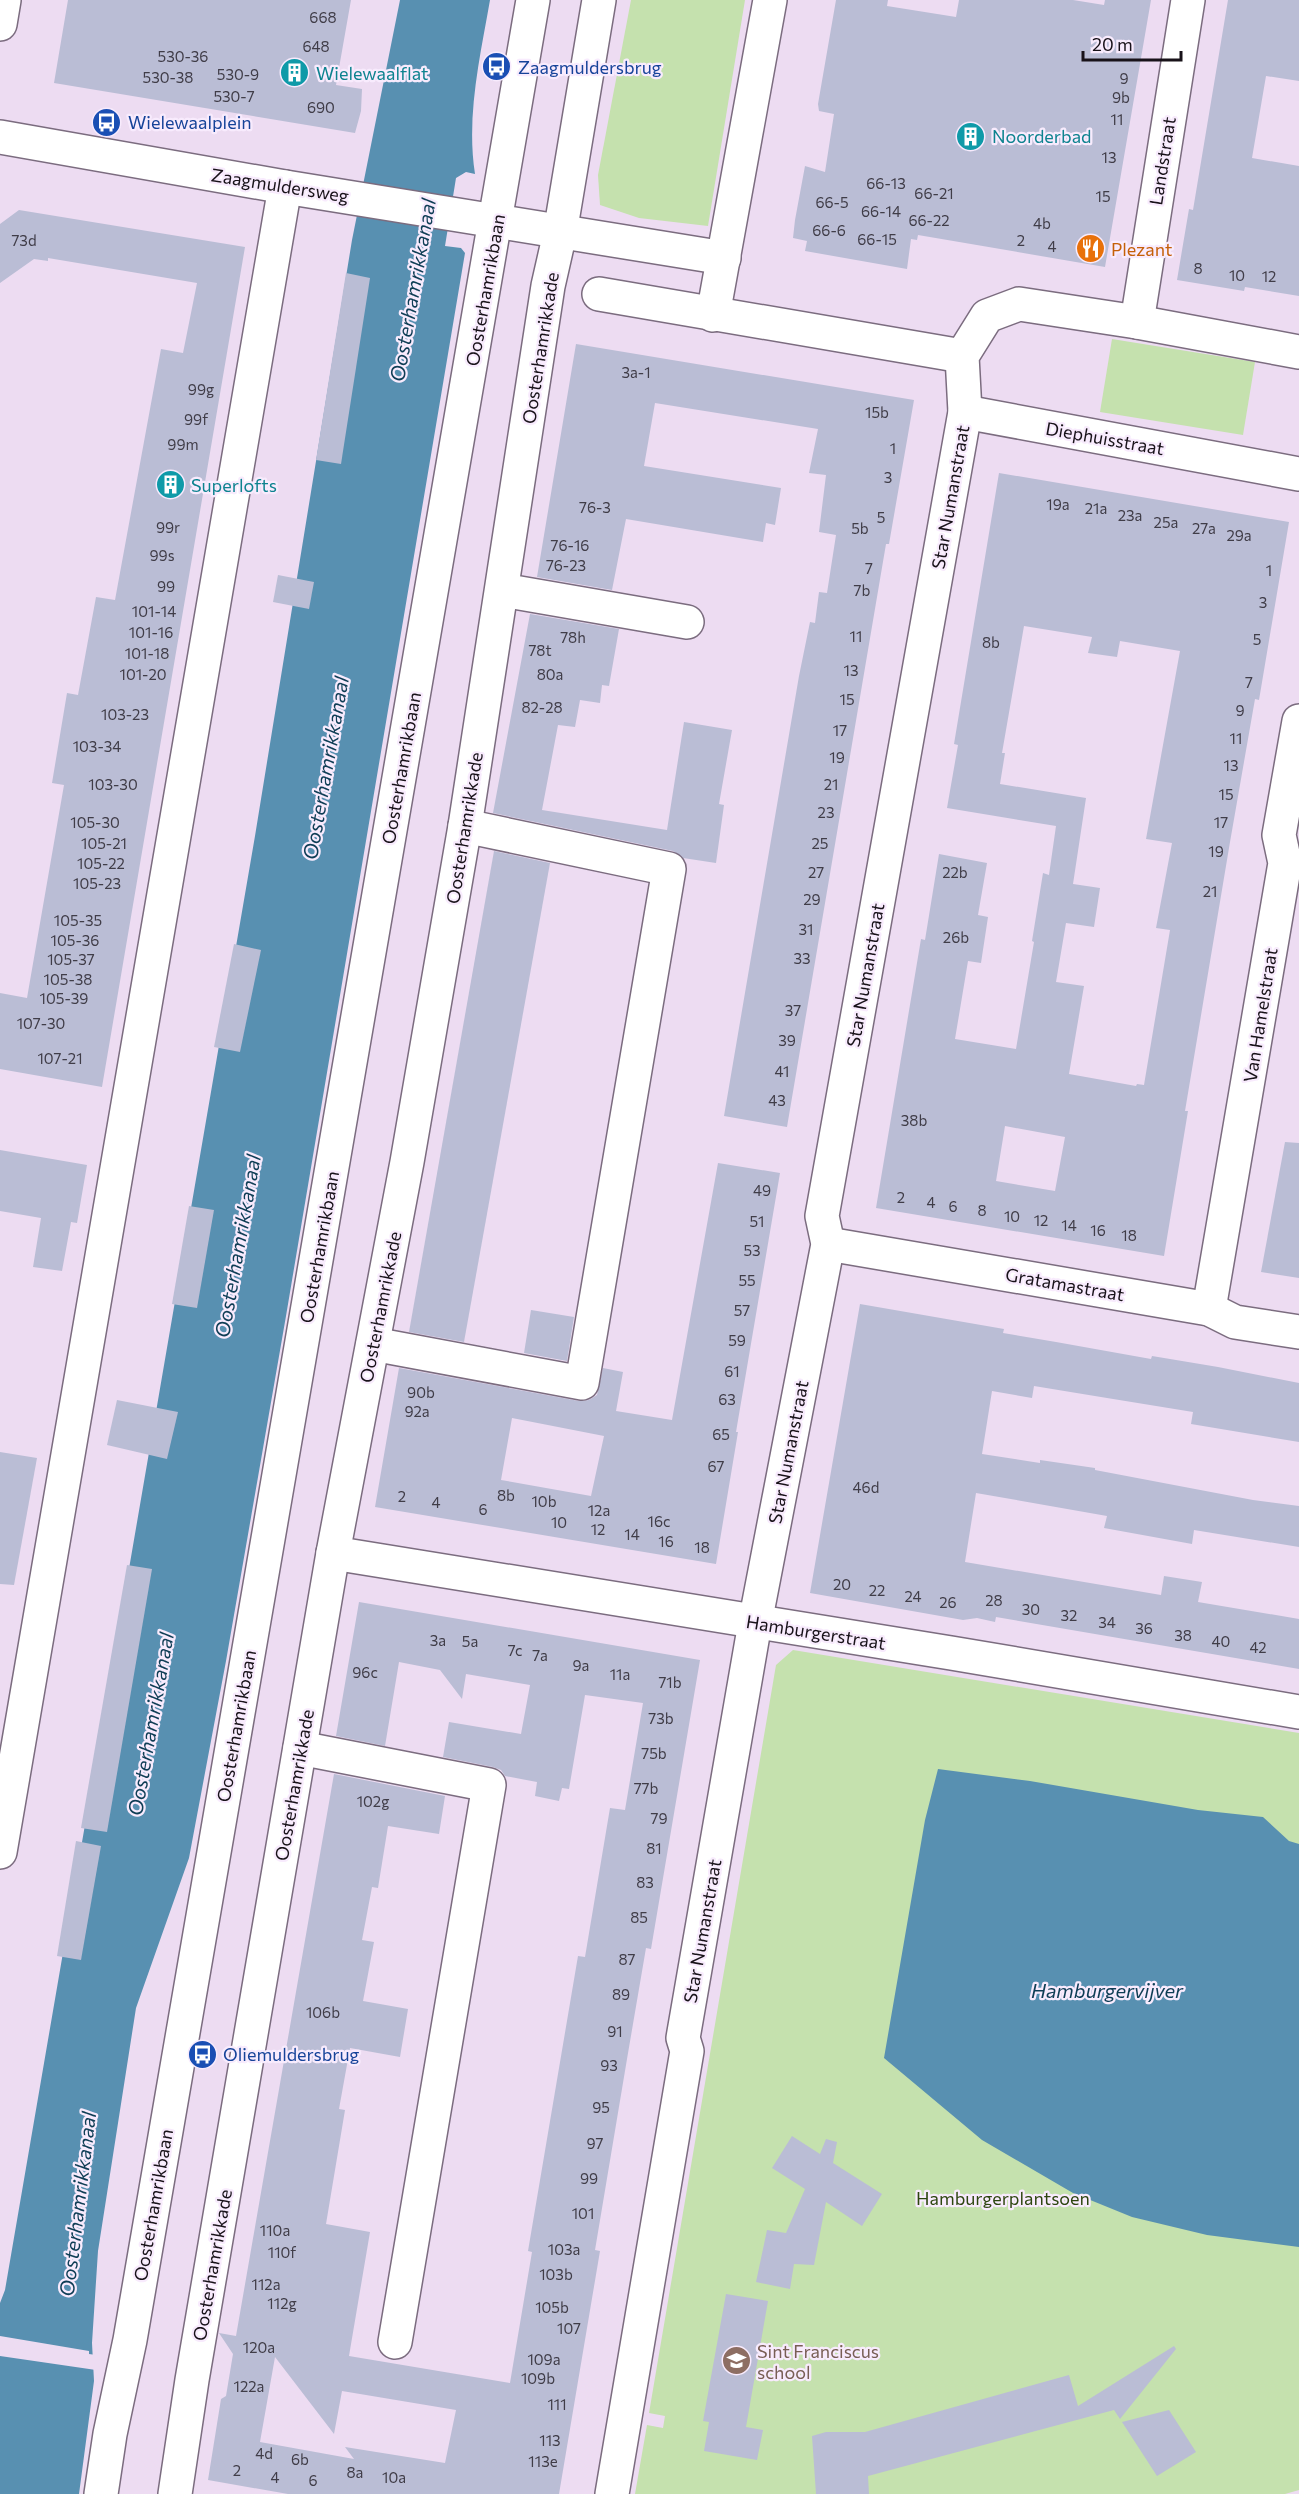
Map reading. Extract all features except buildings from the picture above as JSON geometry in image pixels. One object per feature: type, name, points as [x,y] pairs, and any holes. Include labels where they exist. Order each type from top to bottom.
[{"type":"street","points":[[0,24],[4,0]]},
{"type":"street","name":"Oosterhamrikbaan","points":[[100,2494],[132,2329],[533,0]]},
{"type":"street","name":"Oosterhamrikkade","points":[[175,2494],[192,2380],[333,1553],[409,1150],[465,825],[548,286],[560,233],[599,0]]},
{"type":"street","points":[[713,315],[770,0]]},
{"type":"street","name":"Landstraat","points":[[1137,322],[1188,0]]},
{"type":"street","name":"Zaagmuldersweg","points":[[0,137],[560,233]]},
{"type":"street","points":[[0,1852],[285,187]]},
{"type":"street","points":[[560,233],[724,258]]},
{"type":"street","points":[[599,294],[962,356]]},
{"type":"street","points":[[965,412],[962,356],[987,316],[1019,304],[1137,322],[1299,352]]},
{"type":"street","name":"Diephuisstraat","points":[[965,412],[1299,474]]},
{"type":"street","name":"Star Numanstraat","points":[[612,2494],[687,2051],[683,2038],[755,1623],[828,1244],[822,1216],[965,412]]},
{"type":"street","points":[[502,590],[687,622]]},
{"type":"street","name":"Van Hamelstraat","points":[[1209,1309],[1285,863],[1279,835],[1299,721]]},
{"type":"street","points":[[373,1344],[582,1383],[669,869],[465,825]]},
{"type":"street","name":"Gratamastraat","points":[[828,1244],[1209,1309],[1235,1322],[1299,1332]]},
{"type":"street","name":"Hamburgerstraat","points":[[333,1553],[1299,1712]]},
{"type":"street","points":[[300,1748],[489,1785],[395,2342]]},
{"type":"green space","points":[[631,0],[745,0],[708,226],[639,218],[600,205],[598,175]]},
{"type":"green space","points":[[1112,339],[1255,362],[1243,435],[1100,412]]},
{"type":"green space","name":"Hamburgerplantsoen","points":[[793,1650],[1299,1733],[1299,2490],[1285,2494],[635,2494],[647,2425],[663,2428],[665,2416],[649,2413],[776,1665]]},
{"type":"water","name":"Oosterhamrikkanaal","points":[[400,0],[490,0],[478,65],[473,109],[475,174],[466,172],[456,178],[445,246],[461,248],[465,253],[226,1661],[189,1858],[136,2008],[98,2251],[92,2343],[94,2381],[79,2494],[0,2494],[0,2303],[5,2290],[255,836],[352,240]]},
{"type":"water","name":"Hamburgervijver","points":[[938,1769],[1030,1781],[1198,1810],[1263,1817],[1289,1841],[1299,1844],[1299,2247],[1207,2235],[1132,2217],[1073,2193],[982,2140],[884,2058],[925,1820]]},
{"type":"pier","points":[[0,2336],[89,2351],[89,2354],[96,2355],[96,2370],[0,2356]]},
{"type":"place","name":"Zaagmuldersbrug","points":[[497,67]]},
{"type":"place","name":"Wielewaalflat","points":[[295,73]]},
{"type":"place","name":"Wielewaalplein","points":[[107,122]]},
{"type":"place","name":"Noorderbad","points":[[971,136]]},
{"type":"place","name":"Plezant","points":[[1090,249]]},
{"type":"place","name":"Superlofts","points":[[170,485]]},
{"type":"place","name":"Oliemuldersbrug","points":[[202,2054]]},
{"type":"place","name":"Sint Franciscus school","points":[[736,2361]]}]
